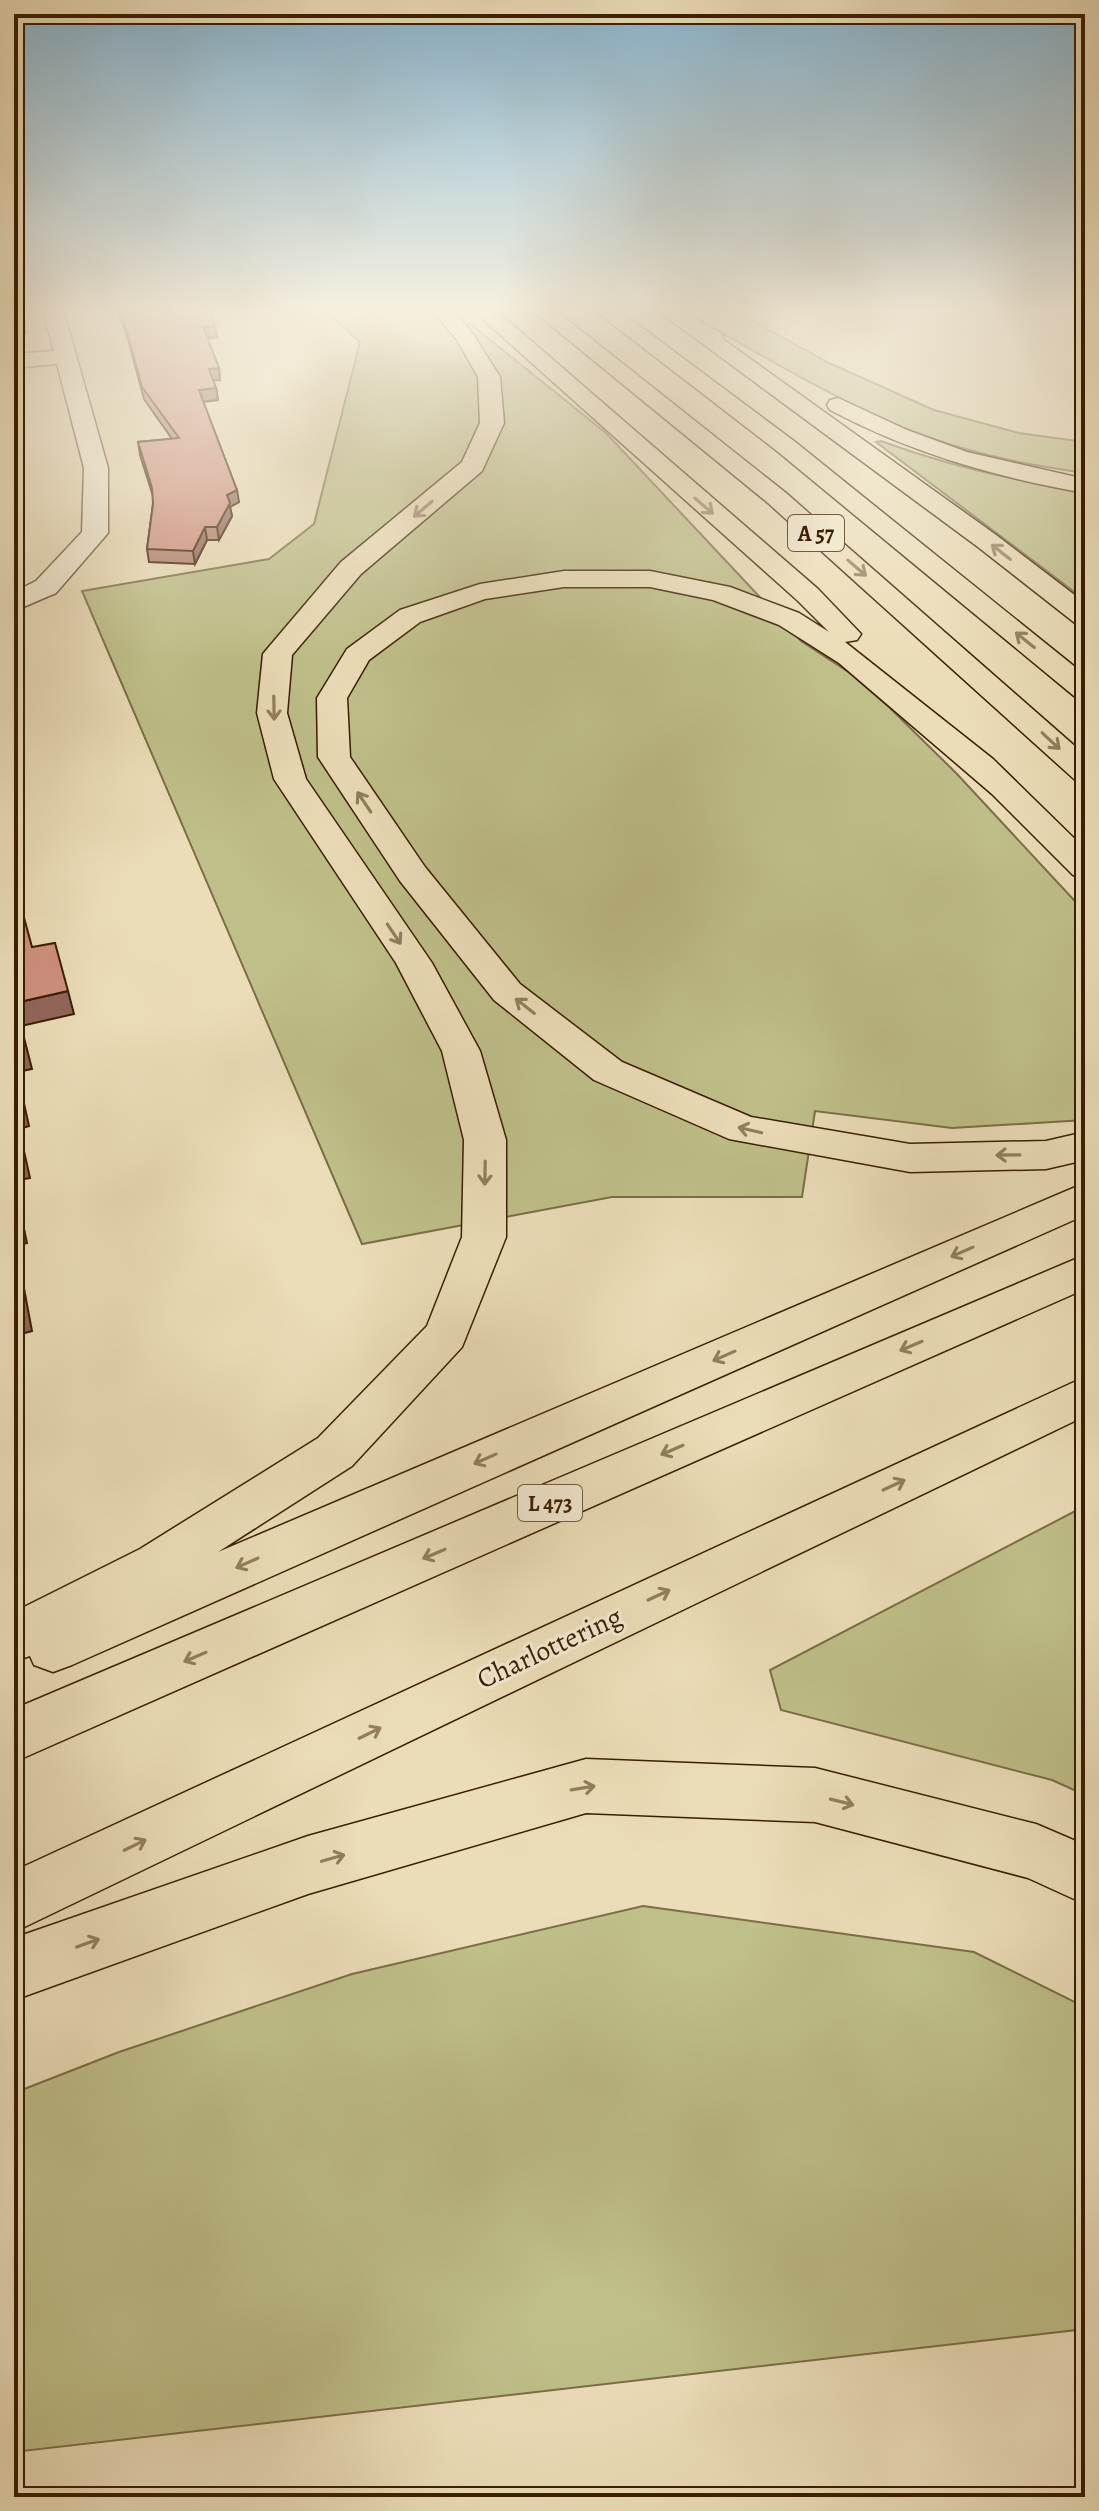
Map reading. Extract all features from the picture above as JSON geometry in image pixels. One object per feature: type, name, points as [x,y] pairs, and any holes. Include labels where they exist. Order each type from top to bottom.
[{"type":"highway","points":[[14,1638],[158,1564],[335,1452],[446,1335],[484,1237],[485,1140],[461,1051],[414,963],[290,779],[272,713],[278,654],[351,568],[473,466],[492,423]]},
{"type":"highway","points":[[612,423],[808,595],[1085,868]]},
{"type":"highway","name":"A 57","points":[[683,423],[777,498],[1085,772]]},
{"type":"highway","name":"A 57","points":[[757,423],[1085,690]]},
{"type":"highway","points":[[824,423],[987,541],[1085,617]]},
{"type":"highway","points":[[870,423],[960,460],[1018,475],[1085,486]]},
{"type":"highway","points":[[1003,787],[849,657],[789,619],[720,593],[650,579],[564,579],[480,592],[410,616],[357,655],[332,698],[334,757],[412,874],[507,992],[608,1071],[743,1129],[910,1158],[1046,1155],[1085,1146]]},
{"type":"highway","points":[[14,1665],[1085,1198]]},
{"type":"highway","name":"L 473","points":[[14,1736],[1085,1271]]},
{"type":"highway","name":"Charlottering","points":[[14,1902],[1085,1395]]},
{"type":"highway","points":[[14,1969],[308,1865],[586,1786],[815,1795],[1036,1852],[1085,1875]]},
{"type":"street","points":[[14,603],[46,587],[95,533],[96,468],[83,423]]},
{"type":"green space","points":[[339,423],[594,423],[801,641],[850,673],[890,708],[957,774],[1085,912],[1085,1120],[952,1128],[815,1111],[802,1197],[612,1197],[362,1244],[82,591],[269,559],[314,524]]},
{"type":"green space","points":[[893,423],[983,423],[1019,433],[1085,442],[1085,473],[983,454]]},
{"type":"green space","points":[[876,442],[982,472],[1085,491],[1085,600]]},
{"type":"green space","points":[[1085,1506],[1085,1795],[1052,1780],[781,1710],[770,1670]]},
{"type":"green space","points":[[643,1906],[974,1952],[1085,2007],[1085,2329],[14,2452],[14,2093],[119,2052],[352,1974]]},
{"type":"building","points":[[168,423],[212,423],[237,490],[227,495],[230,503],[217,527],[205,527],[193,551],[147,549],[152,488],[138,442],[179,438]]},
{"type":"building","points":[[14,881],[32,947],[55,943],[68,991],[15,1003],[25,1046],[14,1048]]},
{"type":"building","points":[[14,1066],[22,1103],[14,1105]]},
{"type":"building","points":[[14,1114],[23,1154],[14,1156]]},
{"type":"building","points":[[14,1192],[20,1220],[14,1221]]},
{"type":"building","points":[[14,1251],[24,1308],[14,1310]]}]
